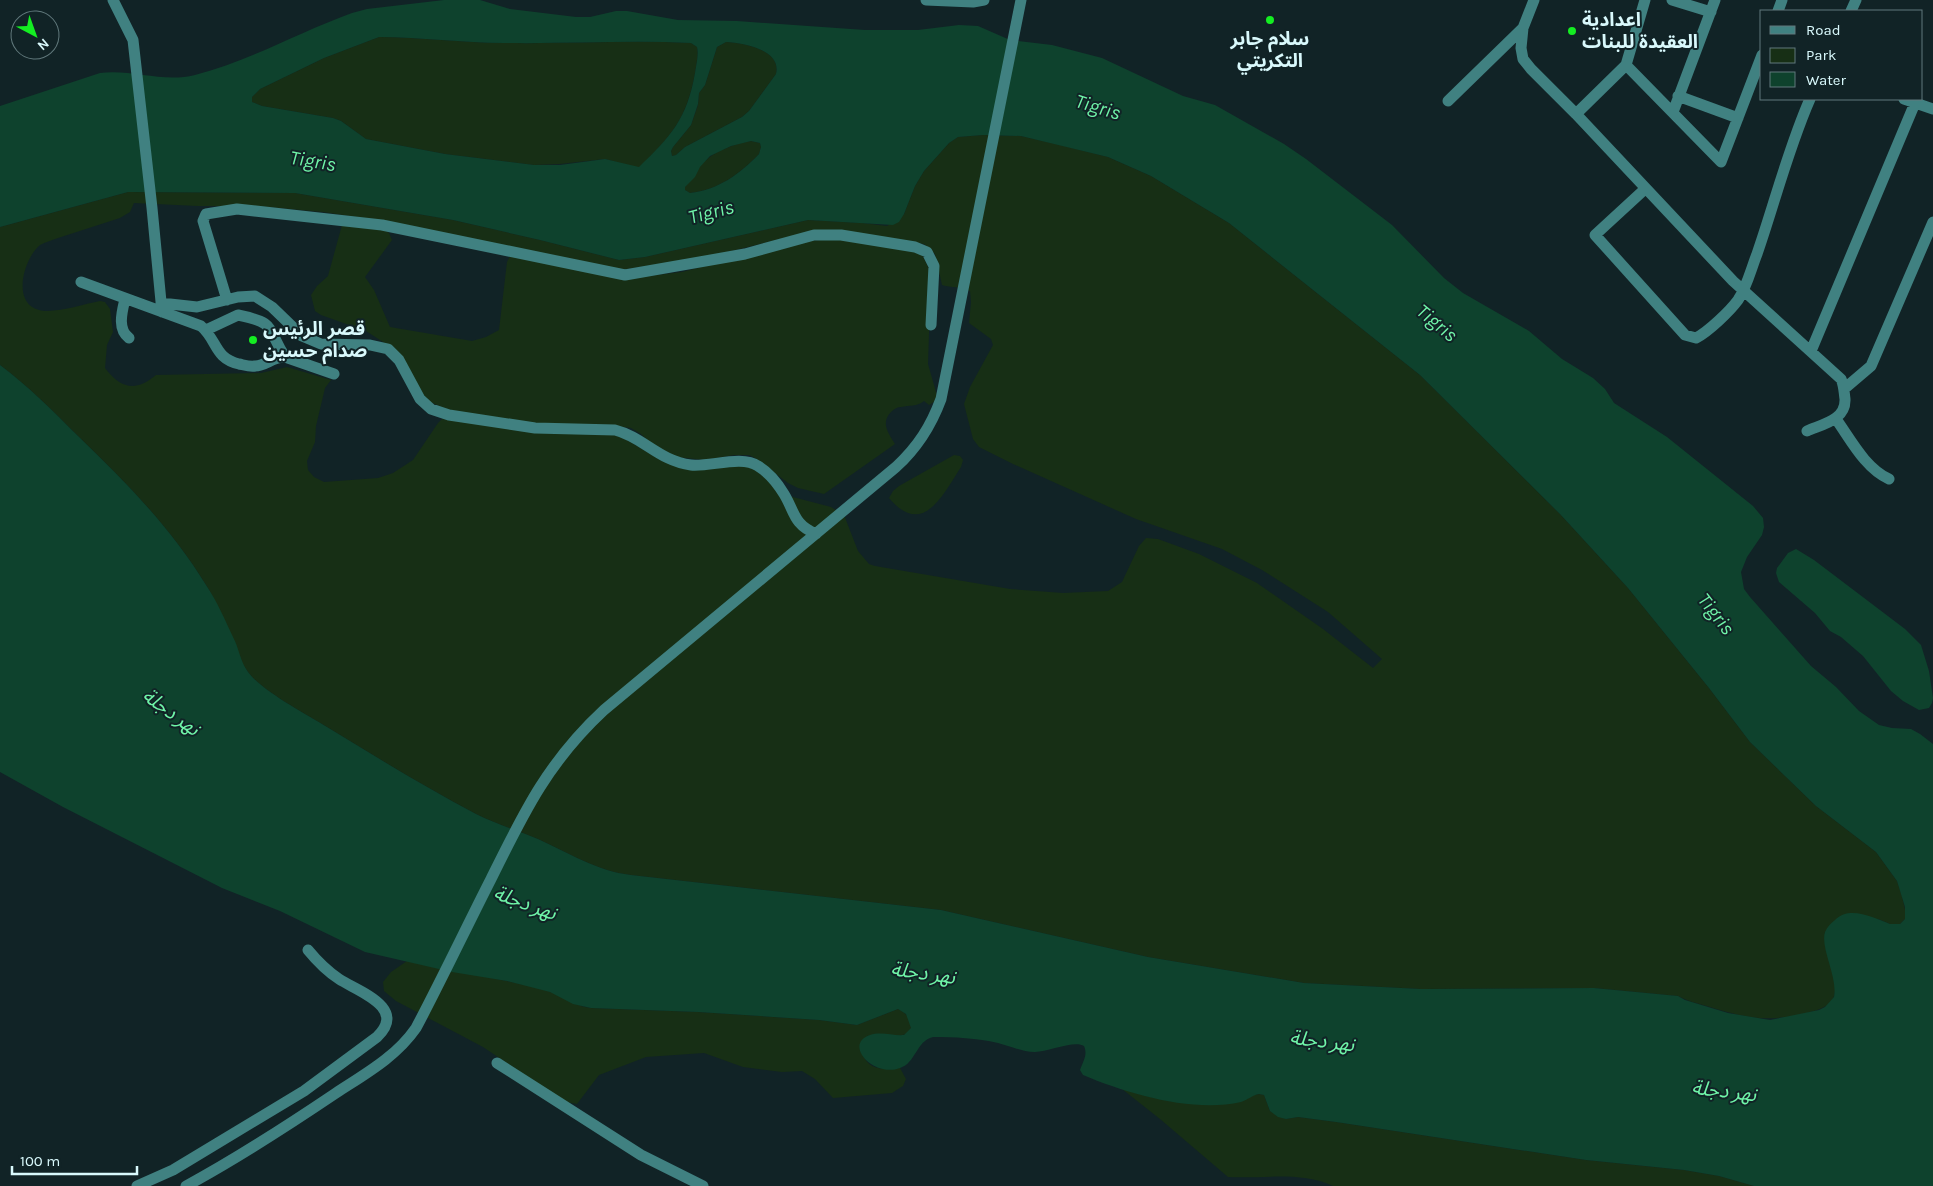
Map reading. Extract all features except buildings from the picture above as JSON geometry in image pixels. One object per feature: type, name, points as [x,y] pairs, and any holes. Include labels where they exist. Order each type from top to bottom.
[{"type":"street","points":[[113,0],[133,40],[161,307]]},
{"type":"street","points":[[926,0],[973,2],[984,0]]},
{"type":"street","points":[[186,1186],[284,1128],[392,1055],[409,1038],[523,814],[554,764],[588,725],[908,456],[928,429],[941,399],[1021,0]]},
{"type":"street","points":[[1534,0],[1523,28],[1521,48],[1523,59],[1544,84],[1576,114],[1743,291],[1837,374],[1843,384],[1845,408],[1836,419],[1808,431]]},
{"type":"street","points":[[1576,114],[1626,65],[1645,0]]},
{"type":"street","points":[[1672,0],[1710,12]]},
{"type":"street","points":[[1673,112],[1715,0]]},
{"type":"street","points":[[1448,101],[1523,28]]},
{"type":"street","points":[[1626,65],[1721,162],[1760,60]]},
{"type":"street","points":[[1678,96],[1738,118]]},
{"type":"street","points":[[1645,189],[1594,235],[1685,335],[1696,338],[1738,300],[1743,291],[1795,134],[1810,100]]},
{"type":"street","points":[[1811,351],[1909,101],[1933,109]]},
{"type":"street","points":[[227,300],[203,222],[206,214],[237,209],[382,225],[625,275],[745,254],[814,235],[841,235],[915,247],[927,252],[934,266],[931,324]]},
{"type":"street","points":[[1844,389],[1872,366],[1933,222]]},
{"type":"street","points":[[81,282],[125,299],[161,307],[197,307],[248,296],[258,297],[272,307],[297,332],[315,343],[370,345],[388,349],[399,360],[420,399],[431,409],[449,415],[535,428],[616,430],[626,433],[663,457],[684,464],[752,462],[779,486],[794,517],[800,524],[816,534]]},
{"type":"street","points":[[125,299],[122,328],[124,334],[129,338]]},
{"type":"street","points":[[161,307],[201,326],[206,330],[224,358],[229,361],[253,367],[277,357],[285,357],[334,374]]},
{"type":"street","points":[[206,330],[238,315],[261,321],[270,327],[285,357]]},
{"type":"street","points":[[1836,419],[1878,474],[1889,479]]},
{"type":"street","points":[[137,1186],[180,1166],[304,1091],[377,1037],[383,1030],[386,1020],[382,1006],[369,995],[338,978],[308,950]]},
{"type":"street","points":[[497,1063],[641,1155],[702,1186]]},
{"type":"green space","points":[[379,37],[488,43],[691,43],[697,47],[698,57],[692,89],[682,115],[669,136],[639,168],[605,159],[534,165],[445,154],[366,139],[341,121],[333,118],[262,106],[252,102],[252,97],[260,89],[324,58]]},
{"type":"green space","points":[[726,42],[751,46],[768,54],[776,66],[776,74],[749,111],[742,117],[685,147],[672,156],[671,151],[673,147],[691,125],[698,105],[699,93],[705,85],[717,47]]},
{"type":"green space","points":[[983,135],[1021,136],[1108,157],[1151,176],[1229,223],[1420,375],[1560,514],[1628,588],[1750,742],[1816,806],[1876,852],[1897,881],[1906,914],[1905,919],[1900,924],[1890,924],[1878,919],[1825,932],[1825,940],[1835,981],[1834,996],[1830,1003],[1823,1008],[1793,1016],[1760,1018],[1726,1012],[1678,996],[1594,988],[1421,989],[1304,983],[1148,957],[941,910],[631,875],[606,870],[538,839],[476,814],[382,761],[263,687],[248,672],[236,652],[206,585],[163,525],[96,453],[40,399],[0,365],[0,227],[128,192],[295,193],[453,220],[619,260],[645,257],[808,220],[887,226],[904,214],[915,186],[924,171],[949,143],[958,137]],"holes":[[[134,203],[257,206],[323,212],[384,221],[620,270],[707,257],[812,231],[828,231],[924,244],[935,254],[942,285],[970,291],[969,323],[991,339],[993,345],[970,387],[964,404],[973,439],[979,447],[1136,519],[1222,549],[1262,570],[1328,612],[1382,659],[1373,668],[1323,629],[1257,583],[1199,554],[1158,539],[1146,538],[1139,546],[1122,582],[1108,591],[1063,593],[1010,589],[875,566],[869,564],[858,551],[844,515],[831,507],[789,496],[749,465],[662,461],[617,434],[442,419],[413,460],[393,473],[378,478],[324,482],[314,477],[308,470],[307,461],[315,442],[316,426],[325,388],[331,380],[287,367],[261,373],[156,375],[142,384],[129,386],[117,380],[105,368],[107,345],[113,332],[110,309],[105,302],[100,301],[61,310],[45,311],[30,306],[25,299],[23,290],[25,269],[34,251],[40,245],[120,218],[130,212]]]},
{"type":"green space","points":[[751,141],[760,143],[759,154],[728,180],[700,191],[690,193],[685,190],[685,187],[696,171],[714,154],[726,148]]},
{"type":"green space","points":[[342,225],[383,229],[389,233],[392,240],[365,277],[374,290],[390,327],[472,341],[486,337],[499,330],[507,262],[510,256],[632,278],[682,272],[805,241],[838,239],[921,252],[931,273],[928,364],[938,399],[929,405],[924,401],[916,405],[898,407],[893,410],[886,420],[886,424],[895,444],[824,494],[798,488],[788,483],[749,455],[734,455],[705,460],[677,457],[653,445],[631,428],[616,426],[542,426],[449,410],[430,402],[422,395],[394,349],[366,331],[321,315],[315,311],[311,295],[317,286],[328,276]]},
{"type":"green space","points":[[954,455],[960,456],[963,460],[961,467],[940,499],[931,508],[922,513],[912,514],[901,510],[889,498],[899,486]]},
{"type":"green space","points":[[407,961],[531,986],[591,1008],[698,1012],[819,1020],[857,1025],[898,1009],[906,1014],[910,1021],[911,1028],[907,1034],[898,1036],[885,1034],[867,1036],[860,1046],[869,1064],[885,1069],[900,1068],[906,1079],[903,1086],[892,1093],[833,1098],[815,1079],[802,1071],[782,1072],[743,1067],[704,1053],[646,1057],[599,1075],[577,1104],[566,1102],[483,1047],[396,1001],[384,991],[383,982],[391,972]]},
{"type":"green space","points":[[1122,1089],[1164,1100],[1195,1104],[1219,1103],[1259,1094],[1264,1095],[1270,1111],[1286,1119],[1298,1117],[1586,1160],[1684,1170],[1719,1176],[1754,1186],[1333,1186],[1320,1181],[1295,1177],[1228,1177]]},
{"type":"water","points":[[444,0],[480,0],[510,9],[576,17],[590,17],[616,11],[627,11],[678,20],[737,21],[865,30],[918,30],[959,25],[978,26],[1010,40],[1052,45],[1102,58],[1183,96],[1215,105],[1284,144],[1306,159],[1392,225],[1444,278],[1463,293],[1529,331],[1562,359],[1593,378],[1605,389],[1614,403],[1667,437],[1753,506],[1763,518],[1764,527],[1762,535],[1747,557],[1741,572],[1744,589],[1750,597],[1811,666],[1836,687],[1859,711],[1879,725],[1911,729],[1933,744],[1933,1186],[1754,1186],[1719,1176],[1684,1170],[1586,1160],[1298,1117],[1286,1119],[1278,1117],[1270,1111],[1264,1095],[1259,1094],[1241,1102],[1222,1105],[1202,1105],[1161,1100],[1120,1089],[1083,1075],[1080,1070],[1085,1058],[1084,1046],[1074,1044],[1035,1052],[982,1040],[933,1037],[927,1039],[910,1062],[900,1068],[890,1070],[880,1068],[865,1059],[859,1045],[862,1039],[874,1034],[904,1035],[911,1028],[906,1014],[898,1009],[857,1025],[819,1020],[698,1012],[591,1008],[573,1004],[550,992],[507,981],[452,972],[365,952],[280,911],[222,888],[63,807],[0,772],[0,365],[40,399],[96,453],[163,525],[214,597],[235,641],[245,668],[263,687],[382,761],[476,814],[538,839],[606,870],[631,875],[941,910],[1148,957],[1304,983],[1421,989],[1594,988],[1678,996],[1685,1000],[1728,1013],[1770,1020],[1819,1010],[1825,1007],[1834,997],[1834,981],[1824,939],[1827,928],[1835,920],[1848,913],[1870,916],[1890,924],[1900,924],[1905,919],[1905,907],[1897,881],[1876,852],[1816,806],[1750,742],[1628,588],[1560,514],[1420,375],[1229,223],[1151,176],[1108,157],[1021,136],[983,135],[958,137],[949,143],[924,171],[915,186],[904,214],[899,222],[893,225],[808,220],[645,257],[619,260],[453,220],[295,193],[128,192],[0,227],[0,106],[100,73],[112,72],[171,78],[195,75],[235,62],[332,21],[367,9]],"holes":[[[379,37],[488,43],[691,43],[697,47],[698,53],[692,89],[682,115],[669,136],[639,167],[605,159],[560,165],[534,165],[445,154],[366,139],[341,121],[333,118],[262,106],[252,102],[252,97],[260,89],[324,58]],[[726,42],[751,46],[768,54],[776,66],[776,74],[749,111],[742,117],[685,147],[672,156],[671,151],[673,147],[691,125],[698,104],[699,93],[705,85],[717,47]],[[751,141],[760,143],[761,147],[759,154],[728,180],[700,191],[690,193],[685,190],[685,187],[695,177],[700,167],[710,156],[731,146]]]},
{"type":"water","points":[[1796,549],[1814,560],[1905,629],[1921,645],[1929,671],[1933,698],[1929,708],[1919,710],[1903,701],[1891,691],[1863,656],[1841,637],[1830,631],[1815,613],[1779,582],[1776,573],[1777,568],[1788,553]]},
{"type":"place","name":"سلام جابر التكريتي","points":[[1270,20]]},
{"type":"place","name":"اعدادية العقيدة للبنات","points":[[1572,31]]},
{"type":"place","name":"قصر الرئيس صدام حسين","points":[[253,340]]},
{"type":"water label","name":"Tigris","points":[[1098,107]]},
{"type":"water label","name":"Tigris","points":[[313,161]]},
{"type":"water label","name":"Tigris","points":[[711,212]]},
{"type":"water label","name":"Tigris","points":[[1437,323]]},
{"type":"water label","name":"Tigris","points":[[1716,614]]},
{"type":"water label","name":"نهر دجلة","points":[[171,712]]},
{"type":"water label","name":"نهر دجلة","points":[[525,903]]},
{"type":"water label","name":"نهر دجلة","points":[[923,973]]},
{"type":"water label","name":"نهر دجلة","points":[[1322,1041]]},
{"type":"water label","name":"نهر دجلة","points":[[1724,1091]]}]
